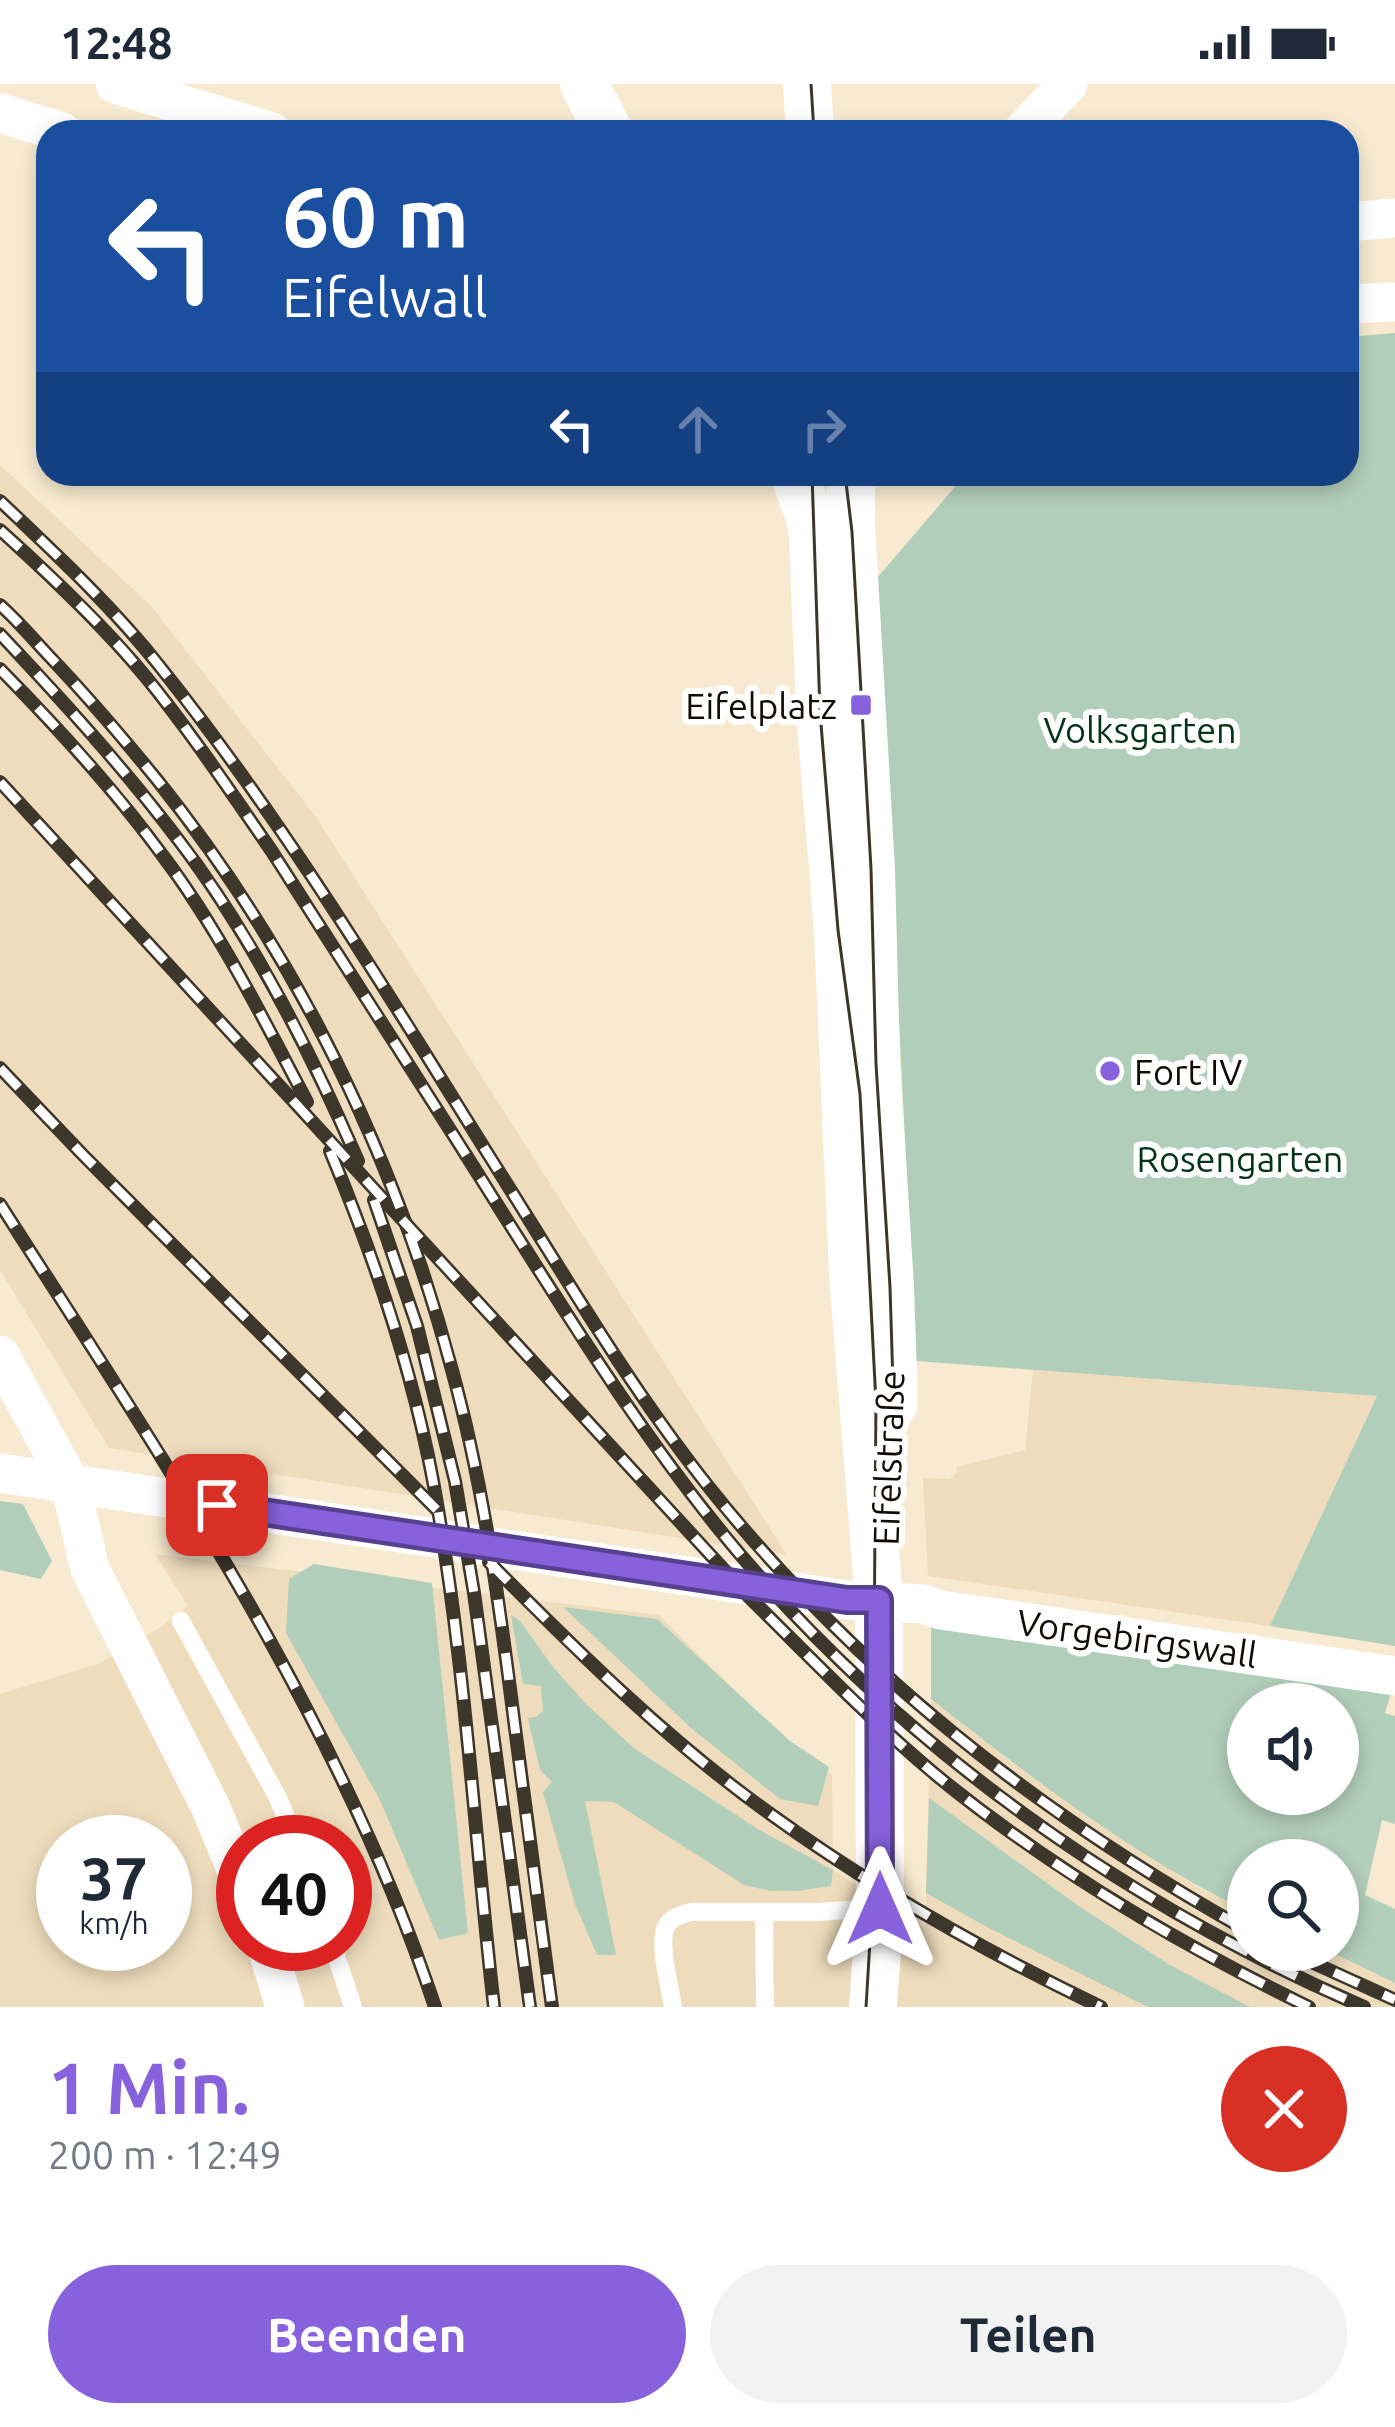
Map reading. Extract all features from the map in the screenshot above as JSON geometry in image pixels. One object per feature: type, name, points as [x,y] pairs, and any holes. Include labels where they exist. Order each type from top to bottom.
[{"type":"street","points":[[115,84],[233,120]]},
{"type":"street","points":[[584,84],[602,120]]},
{"type":"street","points":[[807,84],[809,120]]},
{"type":"street","points":[[1034,120],[1068,84]]},
{"type":"street","points":[[0,113],[36,124]]},
{"type":"street","points":[[1359,221],[1395,218]]},
{"type":"street","points":[[1359,304],[1395,302]]},
{"type":"street","name":"Eifelstraße","points":[[798,486],[812,534],[820,712],[838,930],[853,1274],[879,1600]]},
{"type":"street","name":"Eifelstraße","points":[[851,486],[894,1417],[892,1512],[879,1600]]},
{"type":"street","points":[[0,1355],[70,1483],[90,1569],[216,1820]]},
{"type":"street","name":"Vorgebirgswall","points":[[0,1473],[847,1600],[923,1604],[1395,1676]]},
{"type":"street","points":[[873,2007],[880,1909],[879,1600]]},
{"type":"street","points":[[274,1971],[285,2007]]},
{"type":"lane","points":[[181,1621],[285,1815]]},
{"type":"lane","points":[[673,2007],[662,1941],[675,1917],[691,1912],[880,1909]]},
{"type":"lane","points":[[764,1912],[765,2007]]},
{"type":"lane","points":[[341,1971],[353,2007]]},
{"type":"shaded area","points":[[0,465],[152,607],[316,817],[787,1555],[109,1448],[0,1270]]},
{"type":"shaded area","points":[[1033,1370],[1377,1396],[1270,1626],[928,1576],[923,1478],[950,1479],[956,1467],[1025,1450]]},
{"type":"shaded area","points":[[155,1554],[659,1615],[790,1745],[832,1775],[833,1870],[925,1928],[931,1699],[1101,1825],[1227,1902],[1227,1971],[1359,1971],[1359,1966],[1395,1983],[1395,2007],[0,2007],[0,1694],[98,1664],[188,1606]]},
{"type":"green space","name":"Volksgarten","points":[[1395,333],[1395,1646],[1270,1626],[1377,1396],[916,1361],[877,578],[956,486],[1359,486],[1359,336]]},
{"type":"green space","points":[[0,1501],[23,1504],[52,1561],[41,1579],[0,1570]]},
{"type":"green space","points":[[314,1564],[432,1583],[468,1933],[439,1940],[380,1800],[286,1633],[289,1579]]},
{"type":"green space","points":[[563,1607],[657,1619],[790,1741],[829,1767],[818,1806],[780,1799],[691,1728]]},
{"type":"green space","points":[[511,1615],[586,1704],[635,1749],[761,1831],[833,1870],[831,1886],[770,1891],[744,1885],[614,1802],[585,1801],[616,1955],[597,1955],[575,1904],[543,1792],[552,1782],[540,1770],[528,1718],[543,1711],[541,1686],[523,1684]]},
{"type":"green space","points":[[931,1619],[1329,1683],[1227,1683],[1227,1815],[1359,1815],[1359,1688],[1391,1693],[1385,1713],[1395,1716],[1395,1824],[1382,1820],[1365,1895],[1395,1909],[1395,1983],[1359,1966],[1359,1839],[1227,1839],[1227,1901],[1124,1841],[931,1699]]},
{"type":"green space","points":[[929,1798],[1083,1909],[1170,1965],[1250,2007],[1148,2007],[926,1893]]},
{"type":"tram line","points":[[811,84],[813,120]]},
{"type":"tram line","points":[[812,486],[820,712],[838,930],[860,1094],[876,1403],[872,1908],[866,2007]]},
{"type":"tram line","points":[[846,486],[871,869],[876,1064],[890,1287],[893,1491]]},
{"type":"railway","points":[[0,501],[123,624],[256,795],[345,927],[631,1380],[708,1486],[766,1554],[890,1679],[956,1735],[1097,1839],[1227,1919]]},
{"type":"railway","points":[[0,530],[111,638],[194,740],[271,850],[616,1389],[706,1512],[803,1624],[947,1756],[1025,1815],[1190,1921],[1364,2007]]},
{"type":"railway","points":[[0,605],[158,781],[254,916],[335,1060],[401,1212],[452,1370],[482,1503],[552,2007]]},
{"type":"railway","points":[[0,634],[115,761],[207,879],[278,996],[358,1161]]},
{"type":"railway","points":[[0,669],[105,783],[184,884],[307,1102]]},
{"type":"railway","points":[[0,782],[750,1598],[864,1711],[936,1775],[1070,1873],[1211,1957],[1309,2007]]},
{"type":"railway","points":[[0,1068],[438,1511]]},
{"type":"railway","points":[[330,1151],[390,1313],[433,1481],[461,1678],[494,2007]]},
{"type":"railway","points":[[374,1200],[417,1326],[455,1481],[530,2007]]},
{"type":"railway","points":[[0,1204],[184,1494],[298,1693],[395,1900],[435,2007]]},
{"type":"railway","points":[[489,1562],[659,1725],[769,1813],[931,1918],[1101,2007]]},
{"type":"railway","points":[[1331,1971],[1395,2000]]},
{"type":"place","name":"Eifelplatz","points":[[861,705]]},
{"type":"place","name":"Fort IV","points":[[1110,1071]]},
{"type":"route","points":[[217,1505],[847,1600],[879,1600],[880,1909]]},
{"type":"park label","name":"Rosengarten","points":[[1240,1158]]}]
